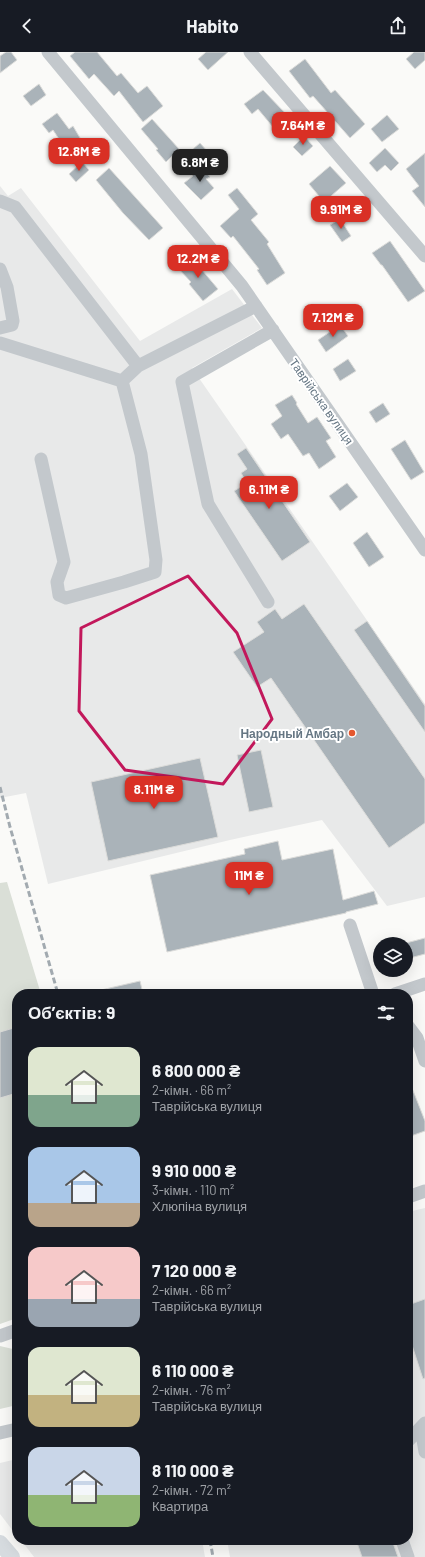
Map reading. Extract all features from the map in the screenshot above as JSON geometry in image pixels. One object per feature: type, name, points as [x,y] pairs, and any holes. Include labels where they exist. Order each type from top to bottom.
[{"type":"main road","points":[[0,1543],[12,1557]]},
{"type":"street","name":"Таврійська вулиця","points":[[48,52],[242,286],[425,550]]},
{"type":"street","points":[[250,52],[425,256]]},
{"type":"street","points":[[0,201],[15,208],[138,366]]},
{"type":"street","points":[[0,269],[7,287],[13,322],[12,325],[0,328]]},
{"type":"street","points":[[122,381],[138,366],[256,306]]},
{"type":"street","points":[[268,602],[208,504],[182,382],[273,330]]},
{"type":"street","points":[[0,343],[122,381]]},
{"type":"street","points":[[41,459],[64,562],[57,582],[59,595],[66,598],[155,572],[156,560],[141,454],[122,381]]},
{"type":"street","points":[[350,925],[371,989]]},
{"type":"street","points":[[410,989],[425,984]]},
{"type":"street","points":[[413,1033],[417,1038],[425,1061]]},
{"type":"street","points":[[413,1195],[425,1191]]},
{"type":"street","points":[[0,1336],[12,1332]]},
{"type":"street","points":[[413,1436],[425,1423]]},
{"type":"street","points":[[0,1433],[12,1430]]},
{"type":"street","points":[[425,1435],[423,1440],[425,1452]]},
{"type":"street","points":[[404,1545],[408,1557]]},
{"type":"highlighted area","points":[[188,576],[237,633],[272,719],[223,784],[125,770],[79,711],[81,628]]},
{"type":"shaded area","points":[[0,186],[8,196],[21,188],[140,341],[232,289],[262,328],[192,368],[425,704],[425,897],[387,906],[322,820],[230,840],[48,884],[26,793],[0,798]]},
{"type":"shaded area","points":[[7,882],[39,989],[12,989],[12,1320],[0,1324],[0,883]]},
{"type":"shaded area","points":[[425,1208],[425,1557],[230,1557],[228,1545],[413,1545],[413,1211]]},
{"type":"shaded area","points":[[0,1346],[12,1349],[12,1406],[0,1409]]},
{"type":"shaded area","points":[[12,1460],[12,1530],[0,1514],[0,1463]]},
{"type":"shaded area","points":[[25,1545],[203,1545],[205,1557],[34,1557]]},
{"type":"building","points":[[6,52],[11,52],[17,60],[0,73],[0,56]]},
{"type":"building","points":[[75,52],[97,52],[117,76],[121,73],[138,93],[147,86],[163,106],[143,122],[119,91],[114,96],[94,74],[89,79],[70,56]]},
{"type":"building","points":[[206,52],[228,52],[208,70],[198,59]]},
{"type":"building","points":[[414,52],[425,52],[425,60],[415,69],[406,59]]},
{"type":"building","points":[[305,59],[331,93],[335,90],[365,124],[350,138],[313,96],[310,98],[289,71]]},
{"type":"building","points":[[39,84],[46,95],[31,106],[23,96]]},
{"type":"building","points":[[263,90],[287,115],[273,127],[258,109],[252,114],[244,104]]},
{"type":"building","points":[[57,113],[69,129],[73,126],[83,143],[85,141],[92,149],[78,161],[63,145],[53,130],[49,133],[42,124]]},
{"type":"building","points":[[387,115],[399,129],[382,142],[371,129]]},
{"type":"building","points":[[152,119],[179,149],[166,162],[156,150],[158,149],[141,129]]},
{"type":"building","points":[[304,136],[313,146],[302,156],[293,147]]},
{"type":"building","points":[[200,143],[207,151],[193,163],[186,155]]},
{"type":"building","points":[[385,148],[399,163],[391,171],[385,165],[377,172],[369,163]]},
{"type":"building","points":[[425,153],[425,207],[412,191],[419,186],[406,169]]},
{"type":"building","points":[[82,162],[89,170],[76,182],[69,174]]},
{"type":"building","points":[[200,165],[210,177],[206,179],[214,188],[201,200],[184,183],[193,176],[190,173]]},
{"type":"building","points":[[330,166],[346,183],[324,202],[309,184]]},
{"type":"building","points":[[109,168],[163,228],[149,240],[123,213],[96,180]]},
{"type":"building","points":[[237,188],[258,214],[251,220],[269,242],[267,244],[285,273],[267,285],[257,270],[259,269],[233,236],[231,238],[220,226],[239,209],[228,195]]},
{"type":"building","points":[[340,219],[351,236],[342,242],[330,225]]},
{"type":"building","points":[[390,241],[425,291],[408,302],[372,253]]},
{"type":"building","points":[[190,256],[218,289],[203,301],[189,284],[191,282],[178,268]]},
{"type":"building","points":[[340,325],[348,336],[326,352],[318,340]]},
{"type":"building","points":[[348,359],[356,371],[340,381],[333,369]]},
{"type":"building","points":[[292,395],[308,423],[317,417],[331,438],[326,441],[336,457],[319,469],[309,453],[303,456],[288,434],[281,439],[271,424],[282,416],[275,405]]},
{"type":"building","points":[[383,403],[390,414],[376,423],[369,412]]},
{"type":"building","points":[[405,440],[424,472],[411,480],[391,449]]},
{"type":"building","points":[[246,448],[310,542],[282,561],[234,491],[247,483],[241,473],[247,469],[237,454]]},
{"type":"building","points":[[347,483],[358,497],[340,511],[329,496]]},
{"type":"building","points":[[367,532],[384,557],[369,567],[353,543]]},
{"type":"building","name":"Народный Амбар","points":[[304,604],[425,779],[425,823],[389,848],[271,678],[257,687],[233,652],[264,632],[257,622],[275,609],[282,619]]},
{"type":"building","points":[[367,621],[425,706],[425,732],[354,630]]},
{"type":"building","points":[[261,750],[273,807],[249,812],[237,755]]},
{"type":"building","points":[[200,758],[218,837],[108,861],[91,782]]},
{"type":"building","points":[[278,841],[282,860],[333,849],[343,900],[374,891],[378,904],[346,913],[167,952],[150,875],[245,854],[244,849]]},
{"type":"building","points":[[425,938],[425,954],[413,957],[413,941]]},
{"type":"building","points":[[140,981],[142,989],[105,989]]},
{"type":"building","points":[[12,1028],[12,1094],[0,1098],[0,1032]]},
{"type":"building","points":[[413,1091],[425,1121],[425,1131],[413,1135]]},
{"type":"building","points":[[425,1299],[425,1378],[423,1379],[413,1348],[413,1303]]},
{"type":"building","points":[[358,1545],[394,1545],[398,1557],[362,1557]]},
{"type":"railway","points":[[0,787],[57,989]]},
{"type":"railway","points":[[211,1545],[213,1557]]},
{"type":"place","name":"Народный Амбар","points":[[352,733]]}]
